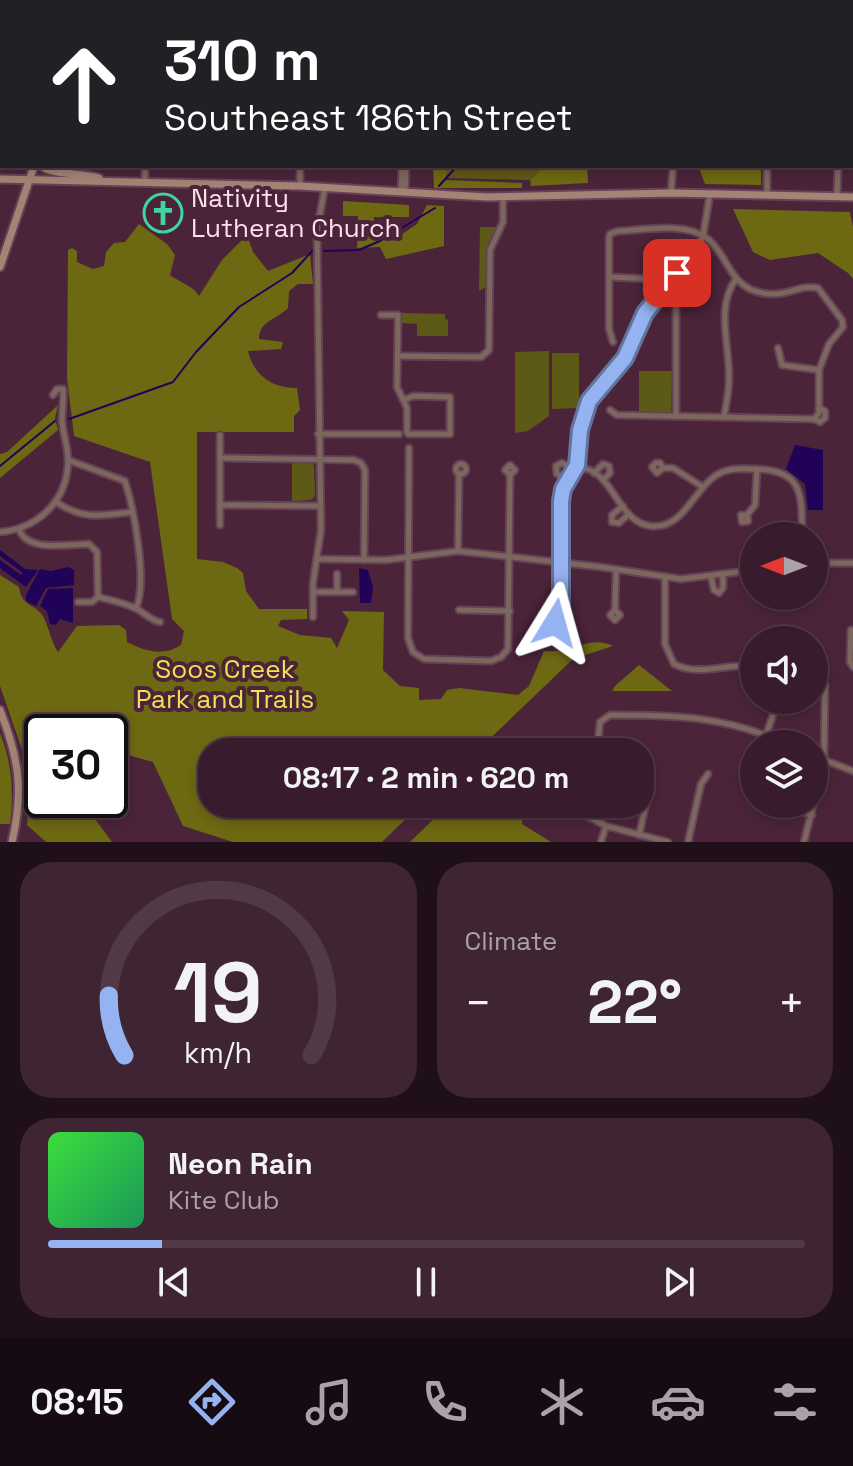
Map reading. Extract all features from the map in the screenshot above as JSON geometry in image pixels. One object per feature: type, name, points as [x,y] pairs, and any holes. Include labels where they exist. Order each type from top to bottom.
[{"type":"main road","points":[[0,267],[33,168]]},
{"type":"main road","points":[[45,168],[50,172],[84,173],[109,181]]},
{"type":"main road","points":[[0,179],[300,186],[503,197],[671,193],[853,197]]},
{"type":"main road","points":[[0,710],[16,754],[19,774],[19,814],[12,842]]},
{"type":"street","points":[[145,168],[145,182]]},
{"type":"street","points":[[300,168],[300,186]]},
{"type":"street","points":[[403,192],[404,168]]},
{"type":"street","points":[[671,193],[673,168]]},
{"type":"street","points":[[767,168],[767,195]]},
{"type":"street","points":[[837,197],[838,168]]},
{"type":"street","points":[[313,617],[321,506],[317,230],[325,187]]},
{"type":"street","points":[[561,618],[561,501],[568,479],[576,468],[584,413],[589,401],[625,358],[645,313],[688,261],[703,236],[710,194]]},
{"type":"street","points":[[398,356],[481,357],[486,354],[490,346],[490,250],[503,222],[503,197]]},
{"type":"street","points":[[610,410],[617,415],[724,417],[817,414],[825,411],[824,419],[820,422],[817,414],[819,370],[826,349],[843,327],[842,320],[818,288],[807,287],[784,295],[751,289],[736,279],[713,244],[703,236],[679,229],[618,231],[610,234],[609,329],[613,342]]},
{"type":"street","points":[[609,277],[652,279],[676,300],[676,416]]},
{"type":"street","points":[[724,417],[729,376],[726,300],[728,290],[736,279]]},
{"type":"street","points":[[479,294],[490,294]]},
{"type":"street","points":[[381,315],[398,315],[397,387],[404,400],[408,434],[450,434],[450,397],[413,396],[404,400]]},
{"type":"street","points":[[778,348],[782,365],[819,370]]},
{"type":"street","points":[[0,532],[19,529],[36,521],[56,502],[65,481],[68,460],[62,417],[63,389],[57,389],[53,395]]},
{"type":"street","points":[[318,434],[399,434]]},
{"type":"street","points":[[220,435],[220,525]]},
{"type":"street","points":[[409,448],[408,638],[416,657],[433,661],[491,661],[503,655],[510,643],[510,475]]},
{"type":"street","points":[[220,458],[354,460],[361,463],[365,470],[364,560]]},
{"type":"street","points":[[68,460],[125,481],[139,550],[140,599],[136,608]]},
{"type":"street","points":[[568,479],[556,472],[556,466],[562,463],[594,473],[641,524],[660,526],[678,518],[703,487],[724,470],[771,469],[793,480],[801,500],[802,522]]},
{"type":"street","points":[[594,473],[603,464],[609,466],[611,471],[603,480]]},
{"type":"street","points":[[663,468],[673,468],[703,487]]},
{"type":"street","points":[[747,515],[755,505],[757,470]]},
{"type":"street","points":[[458,551],[459,473]]},
{"type":"street","points":[[56,502],[69,511],[92,517],[132,512]]},
{"type":"street","points":[[220,505],[321,506]]},
{"type":"street","points":[[623,506],[612,515],[612,522],[619,523],[629,514]]},
{"type":"street","points":[[19,529],[21,537],[31,544],[89,544],[94,548],[97,552],[98,597]]},
{"type":"street","points":[[318,559],[364,560],[458,551],[601,567],[665,578],[711,577],[740,572]]},
{"type":"street","points":[[828,563],[853,563]]},
{"type":"street","points":[[615,610],[616,571]]},
{"type":"street","points":[[337,574],[337,592]]},
{"type":"street","points":[[711,577],[714,590],[720,592],[723,575]]},
{"type":"street","points":[[665,578],[665,644],[674,664],[689,670],[740,667]]},
{"type":"street","points":[[313,592],[353,592]]},
{"type":"street","points":[[78,602],[92,602],[98,597]]},
{"type":"street","points":[[98,597],[136,608],[151,620],[160,622]]},
{"type":"street","points":[[459,610],[510,611]]},
{"type":"street","points":[[851,630],[850,662],[853,667]]},
{"type":"street","points":[[598,738],[603,717],[610,715],[711,718],[750,730]]},
{"type":"street","points":[[768,730],[773,715]]},
{"type":"street","points":[[828,762],[853,771]]},
{"type":"street","points":[[688,842],[701,784],[708,774]]},
{"type":"street","points":[[590,818],[606,826],[668,842]]},
{"type":"street","points":[[639,835],[643,818]]},
{"type":"street","points":[[804,842],[811,818]]},
{"type":"street","points":[[601,842],[606,826]]},
{"type":"shaded area","points":[[447,168],[542,168],[530,180],[446,178]]},
{"type":"shaded area","points":[[480,227],[497,227],[487,246],[486,287],[479,291]]},
{"type":"shaded area","points":[[658,254],[686,254],[662,279],[658,277]]},
{"type":"shaded area","points":[[402,313],[445,314],[448,336],[417,336],[417,324],[402,323]]},
{"type":"shaded area","points":[[549,351],[549,416],[528,431],[515,433],[515,352]]},
{"type":"shaded area","points":[[552,353],[579,353],[579,408],[552,409]]},
{"type":"shaded area","points":[[639,371],[672,371],[671,412],[639,412]]},
{"type":"shaded area","points":[[795,445],[823,450],[823,510],[808,510],[805,484],[786,469]]},
{"type":"shaded area","points":[[292,462],[314,465],[315,496],[311,500],[292,501]]},
{"type":"shaded area","points":[[0,550],[25,569],[38,570],[26,587],[0,568],[0,560],[21,575],[23,573],[0,556]]},
{"type":"shaded area","points":[[68,567],[74,570],[74,585],[46,588],[36,606],[26,601],[26,595],[40,569],[51,571]]},
{"type":"shaded area","points":[[359,568],[368,570],[373,587],[371,603],[360,603]]},
{"type":"shaded area","points":[[73,588],[73,623],[60,619],[56,625],[50,624],[47,611],[40,606],[48,589]]},
{"type":"green space","points":[[433,168],[447,168],[446,180],[522,183],[522,188],[434,188]]},
{"type":"green space","points":[[542,168],[587,168],[588,183],[531,186],[530,180]]},
{"type":"green space","points":[[699,168],[761,168],[761,185],[705,184]]},
{"type":"green space","points":[[343,201],[409,205],[409,217],[374,217],[374,226],[385,230],[392,241],[417,224],[427,205],[444,206],[444,246],[386,259],[380,247],[357,248],[358,216],[343,216]]},
{"type":"green space","points":[[733,209],[850,212],[853,279],[818,253],[770,260],[753,252]]},
{"type":"green space","name":"Soos Creek Park and Trails","points":[[139,224],[167,244],[175,255],[170,275],[199,296],[222,260],[247,235],[253,252],[268,271],[310,254],[313,284],[298,284],[289,291],[288,308],[265,324],[260,333],[259,339],[283,342],[281,349],[248,351],[265,379],[280,386],[297,388],[300,410],[294,416],[294,432],[197,432],[197,559],[223,562],[237,568],[243,573],[246,591],[259,609],[307,609],[307,619],[281,620],[278,626],[300,635],[331,638],[337,648],[349,620],[342,611],[384,612],[383,670],[400,686],[419,688],[419,700],[441,699],[447,690],[459,688],[518,695],[529,686],[544,651],[596,642],[613,646],[573,659],[491,738],[198,738],[198,818],[407,818],[382,842],[233,842],[183,826],[153,762],[128,755],[128,714],[24,714],[24,755],[0,686],[0,575],[19,587],[26,602],[43,616],[58,652],[77,626],[119,625],[126,630],[127,642],[161,652],[181,645],[184,631],[172,619],[150,462],[74,436],[67,378],[68,250],[72,248],[77,251],[77,262],[93,269],[104,266],[106,252],[114,243],[125,242]]},
{"type":"green space","points":[[58,405],[55,418],[58,430],[0,478],[0,454],[7,452]]},
{"type":"green space","points":[[639,665],[672,691],[612,691]]},
{"type":"green space","points":[[0,733],[11,778],[10,824],[0,824]]},
{"type":"green space","points":[[28,818],[94,818],[112,842],[46,842],[27,825]]},
{"type":"green space","points":[[435,818],[522,818],[522,824],[551,842],[410,842]]},
{"type":"waterway","points":[[439,186],[455,168]]},
{"type":"waterway","points":[[324,251],[359,250],[435,208]]},
{"type":"waterway","points":[[69,419],[173,382],[196,352],[239,307],[292,273],[313,250]]},
{"type":"waterway","points":[[0,466],[55,421]]},
{"type":"place","name":"Nativity Lutheran Church","points":[[163,213]]},
{"type":"route","points":[[555,623],[561,618],[561,501],[563,489],[577,465],[584,413],[595,391],[625,358],[645,313],[677,273]]}]
